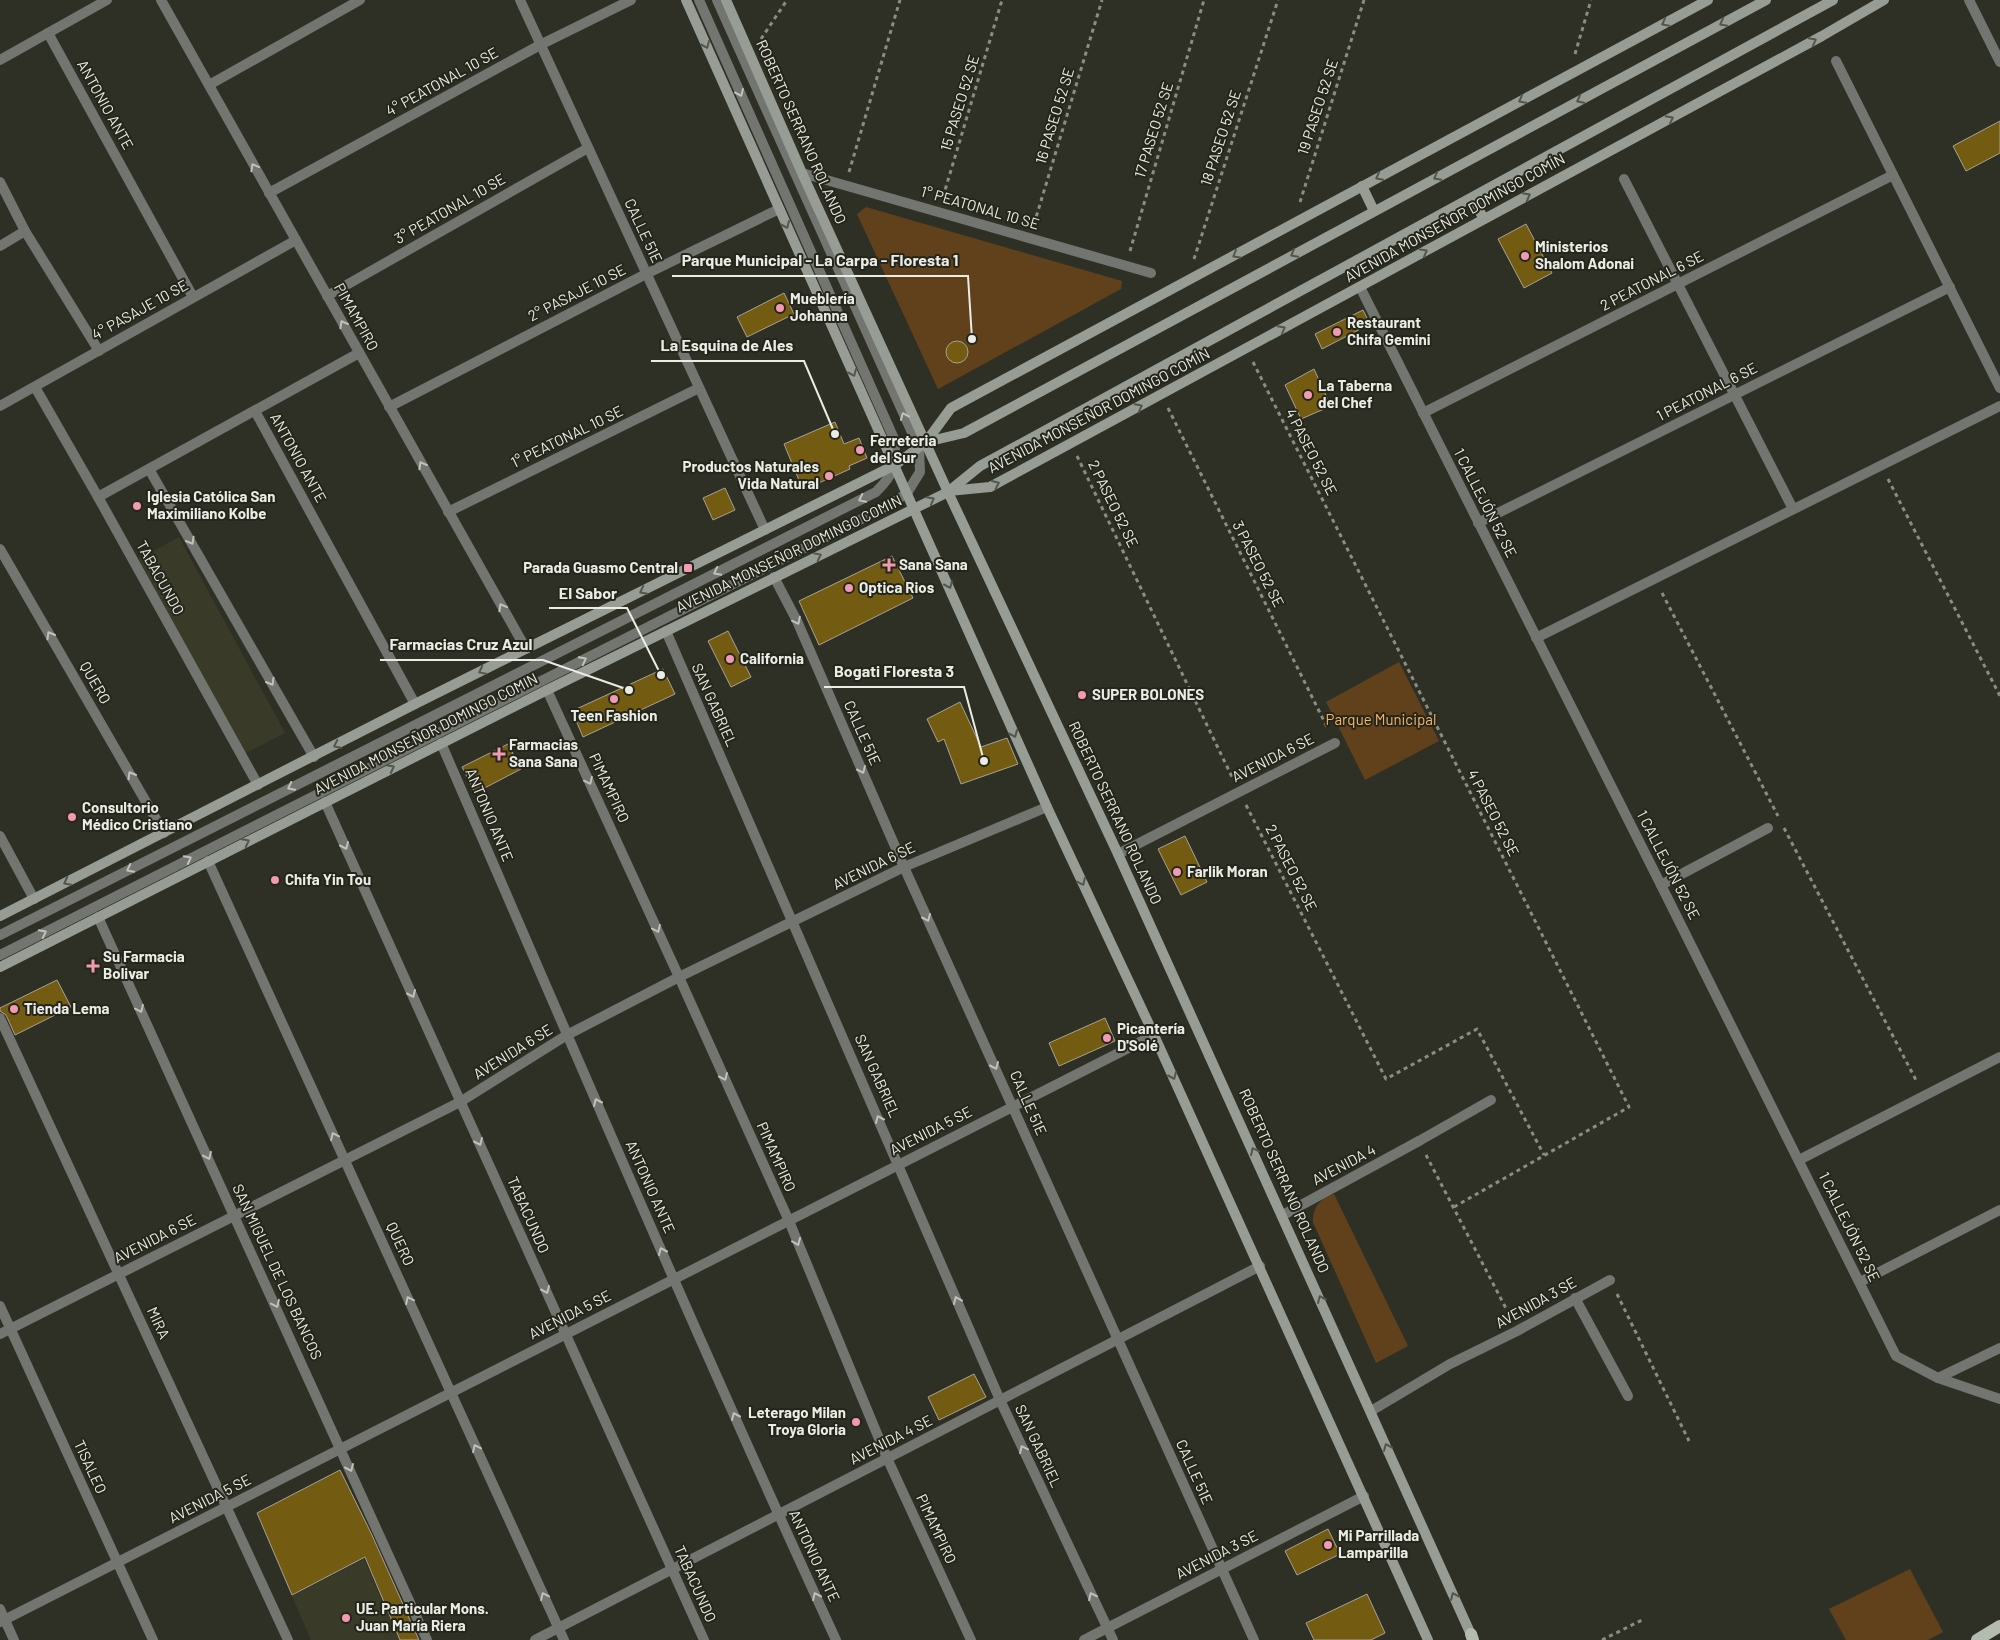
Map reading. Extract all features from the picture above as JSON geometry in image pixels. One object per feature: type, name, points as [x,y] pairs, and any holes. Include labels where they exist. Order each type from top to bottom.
[{"type":"main road","points":[[686,0],[1047,807],[1260,1266],[1428,1640]]},
{"type":"main road","name":"ROBERTO SERRANO ROLANDO","points":[[726,0],[923,445],[948,492],[1118,854],[1473,1638]]},
{"type":"main road","points":[[923,445],[951,408],[1708,0]]},
{"type":"main road","points":[[923,445],[964,433],[1766,0]]},
{"type":"main road","name":"AVENIDA MONSEÑOR DOMINGO COMÍN","points":[[948,492],[980,466],[1833,0]]},
{"type":"main road","name":"AVENIDA MONSEÑOR DOMINGO COMÍN","points":[[948,492],[990,487],[1822,36],[1884,0]]},
{"type":"main road","points":[[1362,186],[1374,211]]},
{"type":"main road","points":[[1472,198],[1484,219]]},
{"type":"main road","name":"AVENIDA MONSEÑOR DOMINGO COMIN","points":[[0,916],[258,786],[415,704],[895,465],[923,445]]},
{"type":"main road","name":"AVENIDA MONSEÑOR DOMINGO COMIN","points":[[0,966],[547,690],[948,492]]},
{"type":"main road","points":[[1977,1640],[2000,1626]]},
{"type":"street","points":[[0,60],[107,0]]},
{"type":"street","name":"PIMAMPIRO","points":[[161,0],[526,650]]},
{"type":"street","points":[[208,85],[360,0]]},
{"type":"street","name":"CALLE 51E","points":[[520,0],[765,530]]},
{"type":"street","name":"4° PEATONAL 10 SE","points":[[269,194],[540,45],[631,0]]},
{"type":"street","points":[[699,0],[894,441],[895,465]]},
{"type":"street","name":"ROBERTO SERRANO ROLANDO","points":[[717,0],[923,445],[920,472],[907,494]]},
{"type":"street","points":[[1969,0],[2000,62]]},
{"type":"street","name":"ANTONIO ANTE","points":[[48,33],[193,298]]},
{"type":"street","points":[[1836,61],[2000,388]]},
{"type":"street","name":"3° PEATONAL 10 SE","points":[[327,296],[588,148]]},
{"type":"street","name":"1° PEATONAL 10 SE","points":[[802,172],[1151,273]]},
{"type":"street","name":"2 PEATONAL 6 SE","points":[[1423,413],[1894,175]]},
{"type":"street","points":[[1624,179],[1793,510]]},
{"type":"street","points":[[0,182],[25,231],[99,351]]},
{"type":"street","name":"2° PASAJE 10 SE","points":[[389,407],[646,274],[779,209]]},
{"type":"street","points":[[0,246],[25,231]]},
{"type":"street","name":"4° PASAJE 10 SE","points":[[0,406],[296,240]]},
{"type":"street","name":"1 CALLEJÓN 52 SE","points":[[1360,287],[1662,885],[1896,1356],[1938,1378],[2000,1399]]},
{"type":"street","name":"1 PEATONAL 6 SE","points":[[1478,523],[1950,287]]},
{"type":"street","points":[[98,497],[359,353]]},
{"type":"street","name":"TABACUNDO","points":[[34,387],[98,497],[258,786]]},
{"type":"street","name":"1° PEATONAL 10 SE","points":[[448,512],[699,388]]},
{"type":"street","points":[[1536,638],[2000,406]]},
{"type":"street","name":"ANTONIO ANTE","points":[[255,411],[415,704]]},
{"type":"street","name":"AVENIDA MONSEÑOR DOMINGO COMIN","points":[[0,935],[876,492],[888,480],[895,465]]},
{"type":"street","points":[[149,468],[314,757]]},
{"type":"street","name":"AVENIDA MONSEÑOR DOMINGO COMIN","points":[[0,955],[891,504],[907,494]]},
{"type":"street","name":"QUERO","points":[[0,549],[164,833]]},
{"type":"street","name":"CALLE 51E","points":[[774,578],[797,621],[904,867],[1254,1640]]},
{"type":"street","name":"SAN GABRIEL","points":[[666,631],[1000,1400],[1113,1640]]},
{"type":"street","name":"PIMAMPIRO","points":[[547,690],[789,1221],[887,1458],[972,1640]]},
{"type":"street","name":"ANTONIO ANTE","points":[[441,743],[674,1279],[778,1515],[836,1640]]},
{"type":"street","name":"AVENIDA 6 SE","points":[[1118,854],[1335,743]]},
{"type":"street","name":"TABACUNDO","points":[[324,802],[704,1640]]},
{"type":"street","name":"AVENIDA 6 SE","points":[[0,1334],[460,1102],[567,1035],[679,977],[793,923],[904,867],[1047,807]]},
{"type":"street","points":[[1662,885],[1768,828]]},
{"type":"street","points":[[0,836],[34,899]]},
{"type":"street","name":"QUERO","points":[[208,861],[564,1640]]},
{"type":"street","name":"SAN MIGUEL DE LOS BANCOS","points":[[98,917],[342,1449],[427,1640]]},
{"type":"street","name":"MIRA","points":[[0,1018],[288,1640]]},
{"type":"street","name":"AVENIDA 5 SE","points":[[2,1621],[1154,1035]]},
{"type":"street","points":[[1799,1160],[2000,1056]]},
{"type":"street","name":"AVENIDA 4","points":[[1283,1215],[1491,1100]]},
{"type":"street","points":[[1860,1282],[2000,1210]]},
{"type":"street","name":"AVENIDA 4 SE","points":[[535,1640],[1260,1266]]},
{"type":"street","name":"AVENIDA 3 SE","points":[[1371,1411],[1450,1364],[1518,1331],[1610,1280]]},
{"type":"street","points":[[1575,1298],[1628,1396]]},
{"type":"street","name":"TISALEO","points":[[0,1306],[152,1640]]},
{"type":"street","points":[[1938,1378],[2000,1348]]},
{"type":"street","name":"AVENIDA 3 SE","points":[[1084,1640],[1364,1496]]},
{"type":"street","points":[[0,1610],[2,1621],[14,1640]]},
{"type":"path","points":[[751,54],[787,0]]},
{"type":"path","points":[[845,185],[900,0]]},
{"type":"path","name":"15 PASEO 52 SE","points":[[939,212],[1002,0]]},
{"type":"path","name":"16 PASEO 52 SE","points":[[1029,238],[1102,0]]},
{"type":"path","name":"17 PASEO 52 SE","points":[[1125,266],[1204,0]]},
{"type":"path","name":"18 PASEO 52 SE","points":[[1186,282],[1278,0]]},
{"type":"path","name":"19 PASEO 52 SE","points":[[1294,222],[1364,0]]},
{"type":"path","points":[[1569,75],[1591,0]]},
{"type":"path","name":"4 PASEO 52 SE","points":[[1246,348],[1629,1107],[1454,1207]]},
{"type":"path","name":"3 PASEO 52 SE","points":[[1161,395],[1335,743]]},
{"type":"path","name":"2 PASEO 52 SE","points":[[1071,443],[1240,792],[1386,1079],[1477,1028],[1544,1154]]},
{"type":"path","points":[[1882,465],[2000,696]]},
{"type":"path","points":[[1655,579],[1924,1096]]},
{"type":"path","points":[[1419,1141],[1518,1331]]},
{"type":"path","points":[[1610,1280],[1688,1441]]},
{"type":"path","points":[[1602,1640],[1642,1620]]},
{"type":"shaded area","points":[[179,537],[285,733],[244,754],[139,559]]},
{"type":"shaded area","name":"UE. Particular Mons. Juan María Riera","points":[[364,1559],[399,1640],[311,1640],[292,1596]]},
{"type":"green space","points":[[866,207],[1122,281],[1121,289],[938,389],[857,214]]},
{"type":"green space","name":"Parque Municipal","points":[[1399,662],[1439,741],[1365,780],[1326,702]]},
{"type":"green space","points":[[1334,1194],[1408,1346],[1376,1363],[1313,1222],[1314,1212],[1318,1204]]},
{"type":"green space","points":[[1910,1569],[1943,1632],[1928,1640],[1846,1640],[1829,1609]]},
{"type":"building","points":[[2000,121],[2000,153],[1966,171],[1953,146]]},
{"type":"building","name":"Ministerios Shalom Adonai","points":[[1526,224],[1552,273],[1524,288],[1498,239]]},
{"type":"building","points":[[784,293],[794,314],[747,337],[737,317]]},
{"type":"building","name":"Restaurant Chifa Gemini","points":[[1363,310],[1370,324],[1322,349],[1315,334]]},
{"type":"building","points":[[953,341],[961,341],[968,348],[968,356],[961,363],[953,363],[946,356],[946,348]]},
{"type":"building","name":"La Taberna del Chef","points":[[1314,369],[1331,406],[1301,419],[1285,385]]},
{"type":"building","points":[[835,422],[844,444],[859,438],[867,458],[849,466],[850,469],[803,490],[784,444]]},
{"type":"building","points":[[725,488],[735,510],[713,520],[703,498]]},
{"type":"building","points":[[892,556],[913,598],[819,645],[799,601]]},
{"type":"building","name":"California","points":[[728,631],[751,677],[731,687],[708,641]]},
{"type":"building","points":[[663,669],[675,694],[583,737],[572,711]]},
{"type":"building","points":[[960,702],[981,747],[1007,738],[1018,764],[961,784],[944,739],[938,742],[927,719]]},
{"type":"building","points":[[508,744],[521,769],[475,793],[462,767]]},
{"type":"building","points":[[1185,836],[1207,882],[1181,895],[1158,849]]},
{"type":"building","points":[[57,980],[71,1007],[15,1035],[6,1015],[0,1011],[0,1008]]},
{"type":"building","points":[[1105,1018],[1115,1041],[1059,1066],[1049,1043]]},
{"type":"building","points":[[974,1374],[986,1397],[939,1420],[928,1397]]},
{"type":"building","points":[[340,1470],[371,1533],[419,1640],[400,1640],[365,1557],[292,1595],[257,1513]]},
{"type":"building","points":[[1328,1529],[1340,1554],[1297,1575],[1285,1551]]},
{"type":"building","points":[[1367,1594],[1385,1633],[1371,1640],[1314,1640],[1306,1623]]},
{"type":"place","name":"Ministerios Shalom Adonai","points":[[1525,256]]},
{"type":"place","name":"Mueblería Johanna","points":[[780,308]]},
{"type":"place","name":"Restaurant Chifa Gemini","points":[[1337,332]]},
{"type":"place","name":"Parque Municipal - La Carpa - Floresta 1","points":[[972,339]]},
{"type":"place","name":"La Taberna del Chef","points":[[1308,395]]},
{"type":"place","name":"La Esquina de Ales","points":[[835,434]]},
{"type":"place","name":"Ferreteria del Sur","points":[[860,450]]},
{"type":"place","name":"Productos Naturales Vida Natural","points":[[829,476]]},
{"type":"place","name":"Iglesia Católica San Maximiliano Kolbe","points":[[137,506]]},
{"type":"place","name":"Sana Sana","points":[[889,565]]},
{"type":"place","name":"Parada Guasmo Central","points":[[688,568]]},
{"type":"place","name":"Optica Rios","points":[[849,588]]},
{"type":"place","name":"California","points":[[730,659]]},
{"type":"place","name":"El Sabor","points":[[661,675]]},
{"type":"place","name":"Farmacias Cruz Azul","points":[[629,690]]},
{"type":"place","name":"SUPER BOLONES","points":[[1082,695]]},
{"type":"place","name":"Teen Fashion","points":[[614,699]]},
{"type":"place","name":"Farmacias Sana Sana","points":[[499,754]]},
{"type":"place","name":"Bogati Floresta 3","points":[[984,761]]},
{"type":"place","name":"Consultorio Médico Cristiano","points":[[72,817]]},
{"type":"place","name":"Farlik Moran","points":[[1177,872]]},
{"type":"place","name":"Chifa Yin Tou","points":[[275,880]]},
{"type":"place","name":"Su Farmacia Bolivar","points":[[93,966]]},
{"type":"place","name":"Tienda Lema","points":[[14,1009]]},
{"type":"place","name":"Picantería D'Solé","points":[[1107,1038]]},
{"type":"place","name":"Leterago Milan Troya Gloria","points":[[856,1422]]},
{"type":"place","name":"Mi Parrillada Lamparilla","points":[[1328,1545]]},
{"type":"place","name":"UE. Particular Mons. Juan María Riera","points":[[346,1618]]}]
